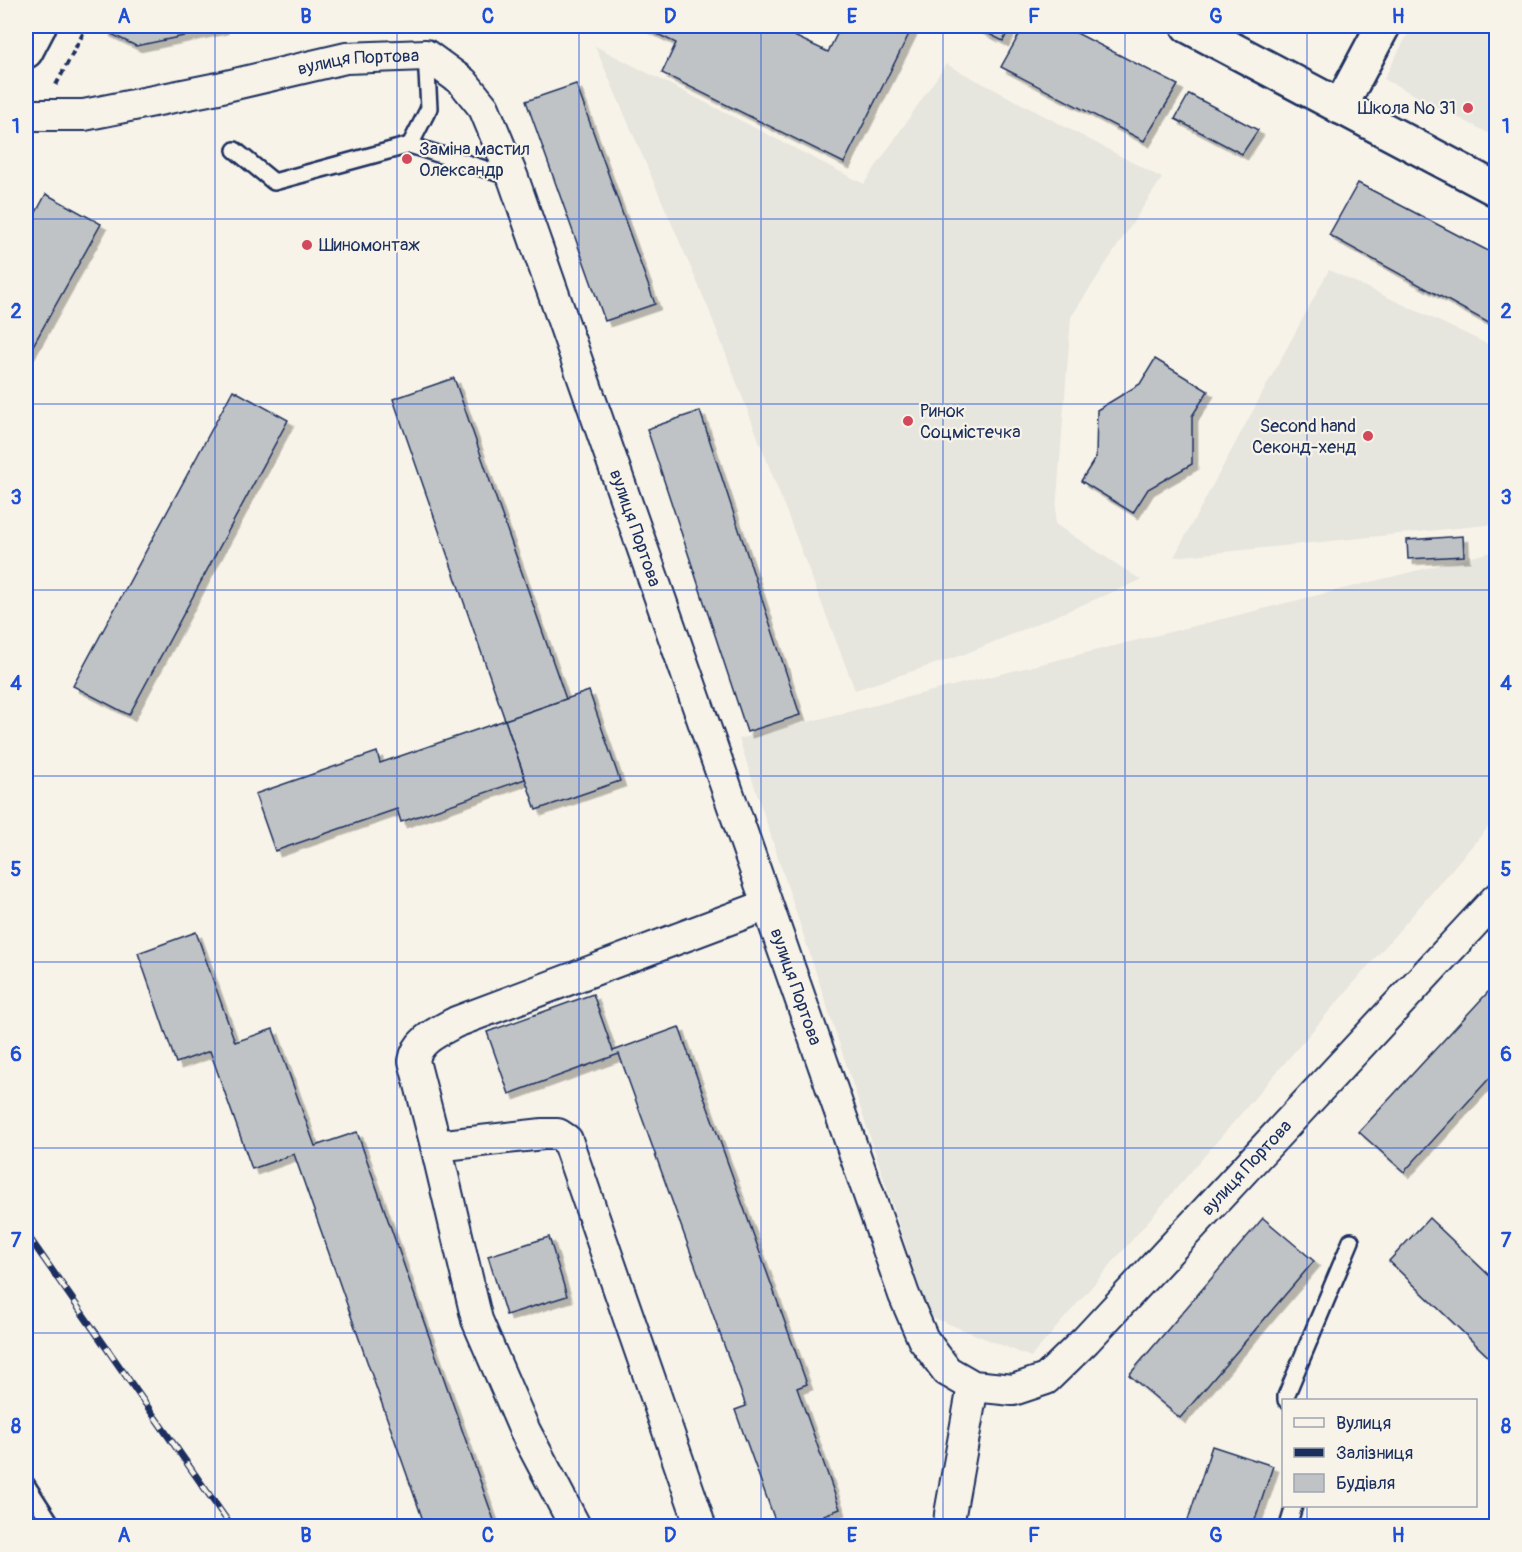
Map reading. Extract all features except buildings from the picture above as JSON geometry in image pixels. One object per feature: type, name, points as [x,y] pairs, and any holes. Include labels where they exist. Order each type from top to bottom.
[{"type":"street","points":[[26,51],[39,26]]},
{"type":"street","points":[[1188,26],[1497,189]]},
{"type":"street","points":[[1340,107],[1383,26]]},
{"type":"street","name":"вулиця Портова","points":[[26,115],[84,115],[346,57],[426,56],[463,82],[484,108],[513,178],[904,1295],[923,1339],[947,1371],[973,1386],[1013,1390],[1046,1379],[1086,1340],[1497,899]]},
{"type":"street","points":[[575,1527],[525,1431],[477,1320],[414,1061],[416,1051],[434,1034],[456,1022],[767,905]]},
{"type":"street","points":[[436,1146],[543,1134],[558,1134],[567,1140],[700,1527]]},
{"type":"street","points":[[949,1527],[973,1386]]},
{"type":"lane","points":[[410,145],[429,108],[426,56]]},
{"type":"lane","points":[[235,150],[274,182],[410,145],[513,178]]},
{"type":"lane","points":[[1286,1399],[1351,1241]]},
{"type":"lane","points":[[26,1484],[53,1527]]},
{"type":"lane","points":[[1288,1527],[1294,1507]]},
{"type":"shaded area","name":"Школа № 31","points":[[1412,26],[1496,26],[1496,137],[1384,79]]},
{"type":"shaded area","name":"Ринок Соцмістечка","points":[[595,46],[864,184],[946,64],[1162,178],[1071,317],[1055,524],[1141,580],[965,654],[855,690],[707,305]]},
{"type":"shaded area","name":"Second hand Секонд-хенд","points":[[1329,270],[1496,348],[1496,524],[1174,557]]},
{"type":"shaded area","points":[[1496,551],[1496,818],[1031,1357],[929,1316],[739,739]]},
{"type":"railway","points":[[26,1233],[231,1526]]},
{"type":"place","name":"Школа № 31","points":[[1468,108]]},
{"type":"place","name":"Заміна мастил Олександр","points":[[407,159]]},
{"type":"place","name":"Шиномонтаж","points":[[307,245]]},
{"type":"place","name":"Ринок Соцмістечка","points":[[908,421]]},
{"type":"place","name":"Second hand Секонд-хенд","points":[[1368,436]]}]
